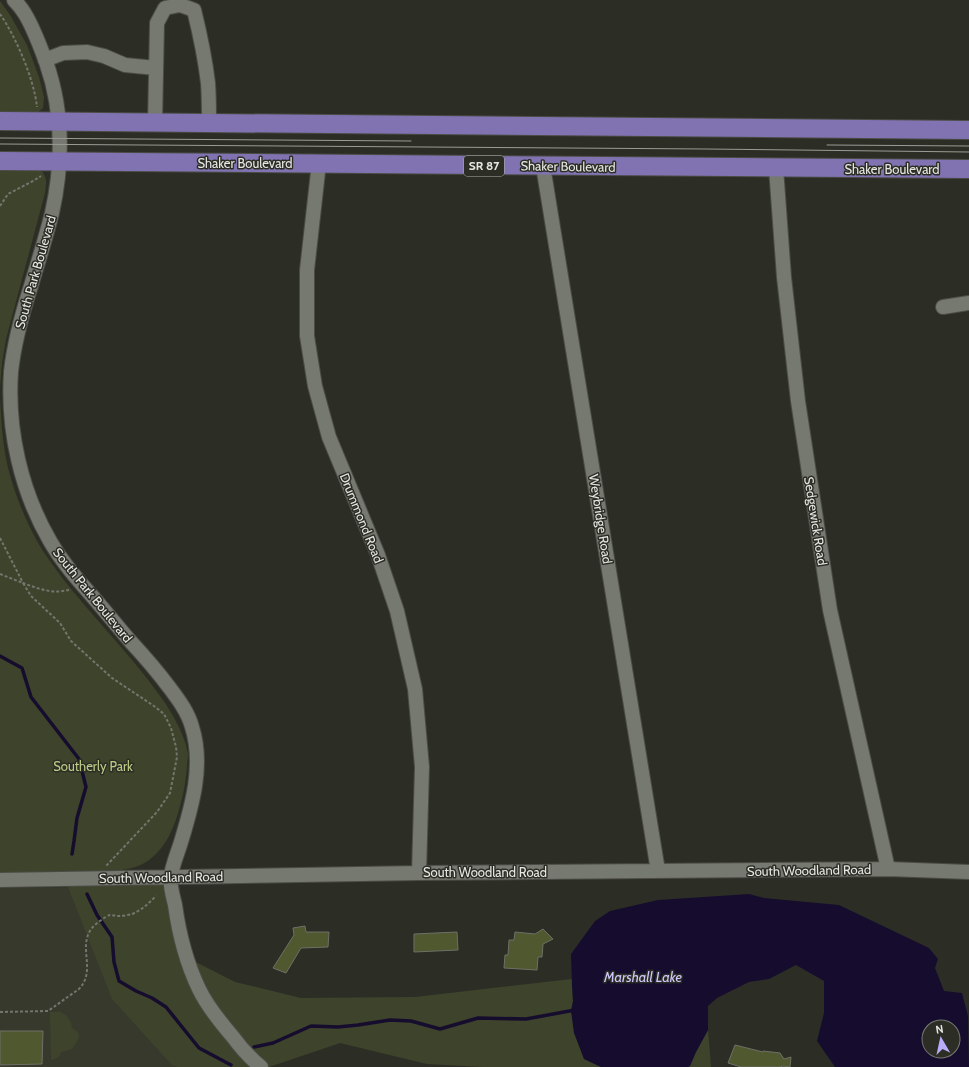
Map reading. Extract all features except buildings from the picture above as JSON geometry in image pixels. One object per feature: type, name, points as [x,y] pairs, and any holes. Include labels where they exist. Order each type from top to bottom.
[{"type":"main road","points":[[0,121],[969,130]]},
{"type":"main road","name":"Shaker Boulevard","points":[[0,161],[969,169]]},
{"type":"street","name":"South Park Boulevard","points":[[14,0],[25,13],[38,40],[51,78],[59,122],[59,162],[52,214],[21,320],[15,344],[12,369],[10,393],[11,416],[20,468],[28,494],[38,518],[51,543],[66,566],[154,667],[181,704],[192,724],[196,744],[197,764],[195,792],[190,814],[170,877]]},
{"type":"street","points":[[155,122],[156,23],[165,8],[180,5],[194,10],[204,56],[208,84],[209,123]]},
{"type":"street","points":[[45,60],[63,53],[87,52],[104,56],[125,65],[156,68]]},
{"type":"street","name":"Drummond Road","points":[[319,163],[307,270],[307,336],[315,386],[329,437],[378,555],[397,611],[414,690],[422,767],[419,873]]},
{"type":"street","name":"Weybridge Road","points":[[543,166],[658,871]]},
{"type":"street","name":"Sedgewick Road","points":[[776,168],[784,277],[798,402],[830,610],[888,869]]},
{"type":"street","points":[[943,307],[969,303]]},
{"type":"street","name":"South Woodland Road","points":[[0,880],[65,880],[103,872],[170,877],[419,873],[888,869],[969,872]]},
{"type":"street","points":[[170,877],[178,924],[186,958],[197,985],[222,1024],[244,1051],[258,1065]]},
{"type":"path","points":[[0,14],[14,37],[23,58],[39,112]]},
{"type":"path","points":[[0,206],[8,194],[43,174]]},
{"type":"path","points":[[0,538],[30,596],[60,623],[71,641],[112,678],[164,714],[171,728],[177,757],[170,793],[157,812],[103,872]]},
{"type":"path","points":[[0,574],[50,592],[63,592],[71,590],[81,583]]},
{"type":"path","points":[[0,1012],[48,1012],[79,989],[88,969],[86,944],[89,934],[94,926],[108,916],[121,916],[133,913],[148,904],[156,896]]},
{"type":"shaded area","points":[[150,886],[249,1067],[0,1067],[0,888]]},
{"type":"green space","points":[[0,1],[10,15],[27,45],[39,77],[44,97],[43,108],[37,113],[0,115]]},
{"type":"green space","points":[[0,168],[41,170],[45,176],[46,184],[45,193],[6,339],[0,387]]},
{"type":"green space","name":"Southerly Park","points":[[0,398],[3,439],[7,465],[15,491],[31,529],[43,551],[71,589],[134,662],[163,700],[176,721],[186,745],[188,755],[185,786],[178,814],[172,830],[159,851],[139,866],[120,870],[100,871],[0,872]]},
{"type":"green space","points":[[170,877],[186,957],[235,982],[301,998],[415,997],[572,979],[573,1001],[571,1011],[584,1059],[601,1067],[484,1067],[427,1064],[340,1043],[269,1067],[178,1067],[172,1065],[112,999],[65,879]]},
{"type":"green space","points":[[50,1012],[60,1012],[66,1015],[71,1022],[72,1028],[78,1032],[79,1037],[73,1048],[61,1052],[58,1058],[51,1060]]},
{"type":"green space","points":[[708,1030],[711,1067],[688,1067],[690,1065]]},
{"type":"water","name":"Marshall Lake","points":[[749,894],[764,898],[839,905],[929,948],[938,959],[935,968],[944,991],[962,993],[968,1016],[969,1067],[835,1067],[817,1041],[824,1013],[824,981],[796,965],[769,979],[749,982],[717,998],[708,1006],[708,1030],[690,1066],[601,1067],[584,1059],[574,1033],[571,1011],[573,1001],[571,954],[595,921],[610,911],[658,900]]},
{"type":"waterway","points":[[0,656],[22,668],[31,697],[79,759],[86,787],[77,818],[72,854]]},
{"type":"waterway","points":[[87,894],[97,915],[112,937],[114,962],[119,981],[166,1007],[199,1048],[231,1065]]},
{"type":"waterway","points":[[254,1047],[273,1043],[311,1026],[338,1027],[390,1020],[411,1021],[440,1029],[478,1018],[526,1019],[575,1010]]},
{"type":"tram line","points":[[0,138],[411,141]]},
{"type":"tram line","points":[[0,144],[969,152]]},
{"type":"tram line","points":[[827,145],[969,146]]}]
